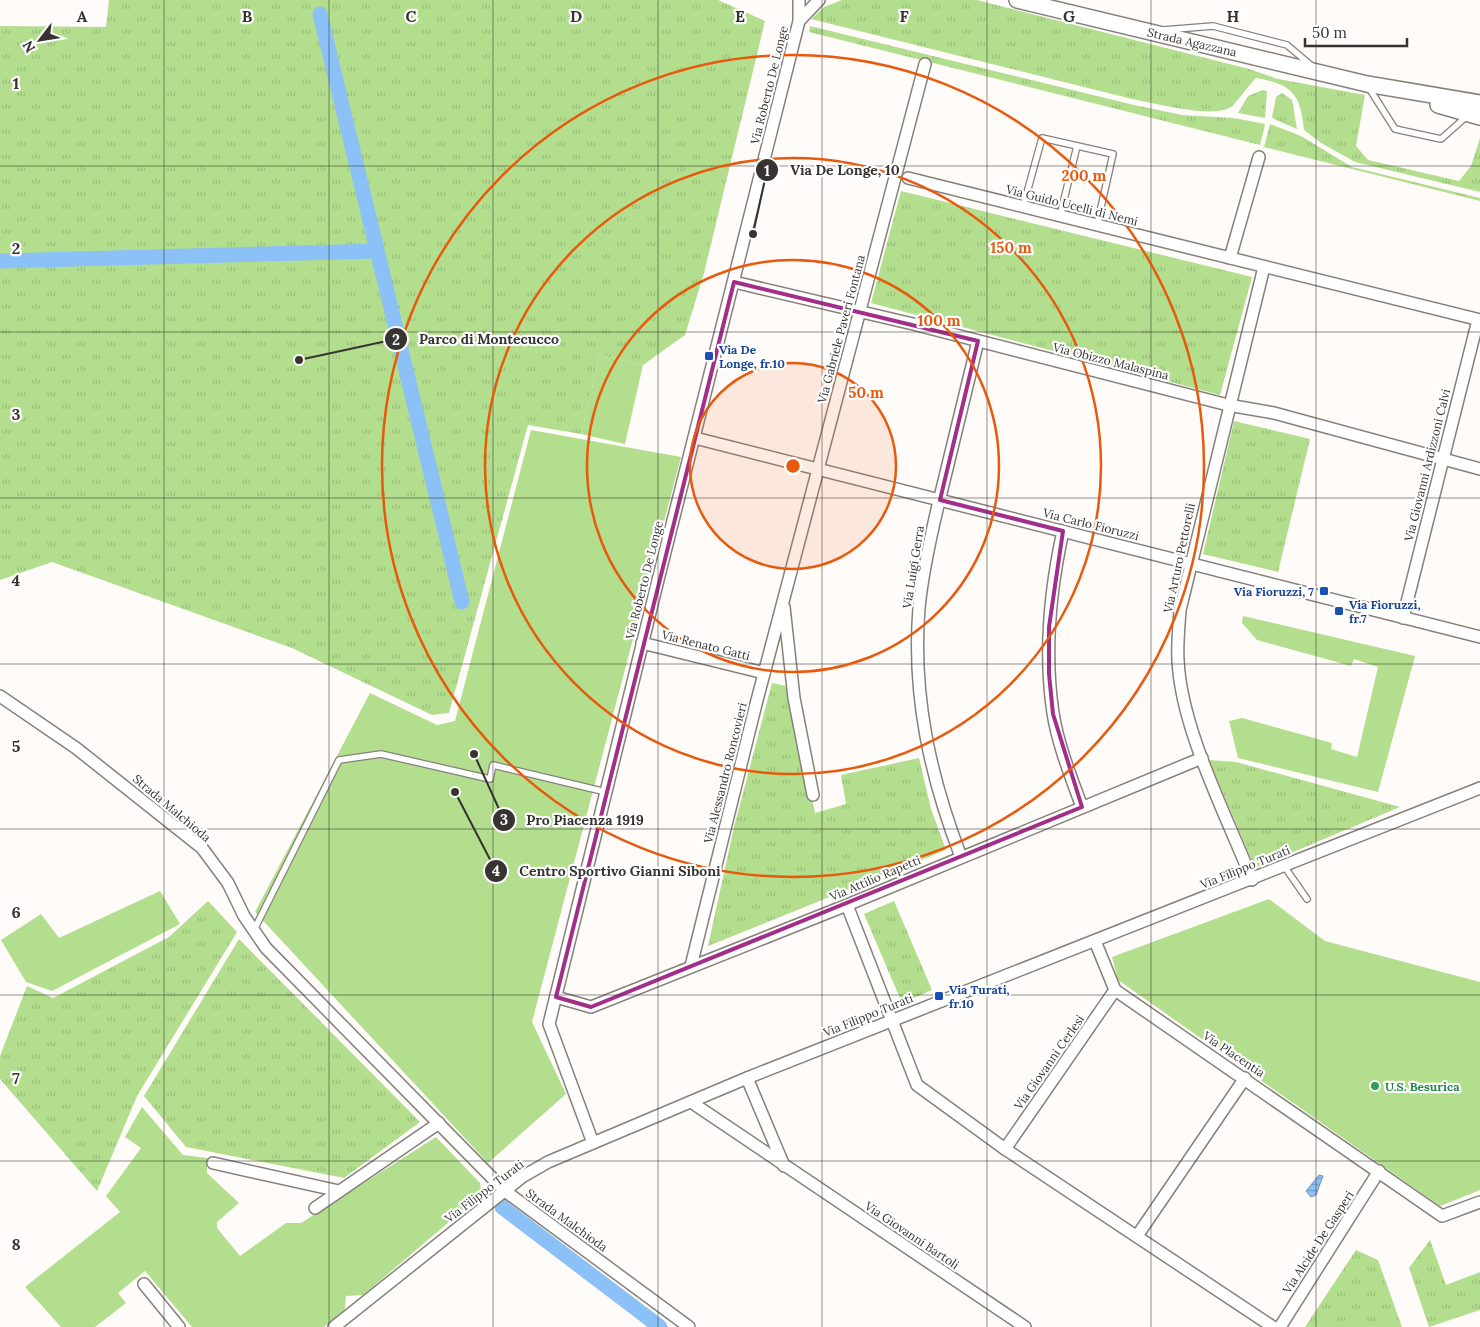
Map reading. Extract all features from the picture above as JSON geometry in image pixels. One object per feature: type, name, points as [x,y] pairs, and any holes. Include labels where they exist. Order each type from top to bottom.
[{"type":"main road","name":"Strada Agazzana","points":[[1017,0],[1477,111]]},
{"type":"street","name":"Via Roberto De Longe","points":[[593,1142],[549,1024],[642,643],[799,21],[799,0]]},
{"type":"street","name":"Via Roberto De Longe","points":[[799,21],[819,0]]},
{"type":"street","name":"Via Gabriele Paveri Fontana","points":[[764,673],[925,64]]},
{"type":"street","points":[[1230,258],[1259,157]]},
{"type":"street","name":"Via Guido Ucelli di Nemi","points":[[908,178],[1479,320]]},
{"type":"street","name":"Via Arturo Pettorelli","points":[[1252,880],[1202,758],[1183,698],[1178,660],[1180,610],[1190,564],[1264,266]]},
{"type":"street","name":"Via Obizzo Malaspina","points":[[734,282],[978,341],[1228,405],[1274,414],[1480,469]]},
{"type":"street","name":"Via Giovanni Ardizzoni Calvi","points":[[1403,618],[1479,320]]},
{"type":"street","name":"Via Luigi Gerra","points":[[961,857],[943,810],[925,740],[918,668],[919,608],[927,555],[978,341]]},
{"type":"street","name":"Via Carlo Fioruzzi","points":[[695,438],[1480,637]]},
{"type":"street","points":[[1063,531],[1056,561],[1049,627],[1049,674],[1053,714],[1082,807]]},
{"type":"street","name":"Via Gabriele Paveri Fontana","points":[[783,601],[794,698],[813,795]]},
{"type":"street","name":"Via Renato Gatti","points":[[642,643],[764,673]]},
{"type":"street","name":"Via Alessandro Roncovieri","points":[[691,966],[764,673]]},
{"type":"street","name":"Strada Malchioda","points":[[0,696],[76,748],[202,848],[228,883],[244,916],[266,948],[505,1191],[689,1327]]},
{"type":"street","name":"Via Attilio Rapetti","points":[[556,997],[591,1007],[847,905],[1202,758]]},
{"type":"street","name":"Via Filippo Turati","points":[[334,1327],[522,1177],[548,1162],[747,1078],[1252,880],[1480,788]]},
{"type":"street","points":[[847,905],[894,1020],[917,1085],[1005,1149],[1272,1327]]},
{"type":"street","points":[[1095,941],[1115,990]]},
{"type":"street","name":"Via Placentia","points":[[1115,990],[1245,1078],[1442,1216],[1480,1202]]},
{"type":"street","name":"Via Giovanni Cerlesi","points":[[1005,1149],[1115,990]]},
{"type":"street","points":[[747,1078],[784,1166]]},
{"type":"street","points":[[1137,1236],[1245,1078]]},
{"type":"street","name":"Via Giovanni Bartoli","points":[[691,1102],[1025,1327]]},
{"type":"street","points":[[314,1208],[439,1123]]},
{"type":"street","points":[[213,1163],[339,1191]]},
{"type":"street","name":"Via Alcide De Gasperi","points":[[1280,1327],[1379,1171]]},
{"type":"street","points":[[144,1284],[179,1327]]},
{"type":"lane","points":[[1367,84],[1395,129],[1441,140],[1477,111]]},
{"type":"lane","points":[[1023,207],[1042,138],[1113,154],[1096,225]]},
{"type":"lane","points":[[1060,216],[1077,146]]},
{"type":"lane","points":[[254,930],[339,760],[381,754],[490,779],[493,765],[606,792]]},
{"type":"lane","points":[[1284,866],[1307,899]]},
{"type":"highlighted area","points":[[734,282],[978,341],[940,500],[1063,531],[1049,627],[1049,674],[1053,714],[1082,807],[591,1007],[556,997]]},
{"type":"green space","points":[[109,0],[718,0],[765,21],[704,273],[685,335],[643,365],[600,355],[581,434],[528,425],[449,713],[432,715],[292,648],[52,562],[0,580],[0,26],[106,27]]},
{"type":"green space","points":[[842,0],[977,0],[1249,69],[1278,79],[1365,95],[1356,146],[1368,160],[1459,181],[1471,166],[1480,138],[1480,192],[1355,162],[1321,143],[1304,130],[1303,118],[1297,99],[1286,88],[1268,80],[1256,78],[1231,107],[1222,110],[1197,111],[1168,106],[1132,99],[811,19],[824,7]]},
{"type":"green space","points":[[810,26],[1134,105],[1182,115],[1234,118],[1265,124],[1260,145],[809,32]]},
{"type":"green space","points":[[1263,90],[1267,91],[1265,118],[1238,113],[1248,96]]},
{"type":"green space","points":[[1282,93],[1292,100],[1297,129],[1272,117],[1276,97]]},
{"type":"green space","points":[[1270,124],[1301,136],[1352,167],[1480,198],[1480,201],[1264,147]]},
{"type":"green space","points":[[901,191],[1252,277],[1220,395],[871,303]]},
{"type":"green space","points":[[600,355],[643,365],[625,444],[581,434]]},
{"type":"green space","points":[[1234,421],[1310,439],[1278,572],[1203,554]]},
{"type":"green space","points":[[531,430],[681,457],[532,1022],[566,1094],[488,1163],[255,912],[370,693],[437,725],[455,721]]},
{"type":"green space","points":[[1243,616],[1415,656],[1378,792],[1238,758],[1229,721],[1242,718],[1332,743],[1331,749],[1357,757],[1378,667],[1354,659],[1351,666],[1257,640],[1242,623]]},
{"type":"green space","points":[[772,683],[786,686],[815,813],[846,804],[841,775],[919,758],[931,809],[946,850],[708,946],[734,827]]},
{"type":"green space","points":[[1209,760],[1236,762],[1400,807],[1255,868]]},
{"type":"green space","points":[[160,891],[180,924],[52,991],[26,982],[1,940],[41,914],[59,938]]},
{"type":"green space","name":"U.S. Besurica","points":[[1269,899],[1325,941],[1480,982],[1480,1190],[1440,1206],[1118,980],[1112,957]]},
{"type":"green space","points":[[208,901],[237,932],[137,1096],[97,1191],[0,1079],[0,1056],[27,986],[53,998],[169,937]]},
{"type":"green space","points":[[894,901],[932,990],[902,1003],[864,914]]},
{"type":"green space","points":[[239,939],[420,1122],[344,1178],[186,1147],[144,1096]]},
{"type":"green space","points":[[142,1107],[183,1155],[207,1158],[207,1173],[239,1203],[217,1222],[217,1228],[240,1256],[286,1223],[301,1223],[436,1137],[480,1183],[482,1194],[363,1295],[346,1296],[345,1309],[324,1327],[192,1327],[145,1271],[118,1293],[126,1303],[95,1327],[61,1327],[25,1287],[120,1212],[106,1196],[141,1148],[125,1137]]},
{"type":"green space","points":[[1430,1240],[1446,1285],[1480,1272],[1480,1310],[1429,1327],[1409,1268]]},
{"type":"green space","points":[[1356,1250],[1378,1260],[1402,1327],[1305,1327]]},
{"type":"water","points":[[1319,1175],[1323,1176],[1316,1195],[1311,1197],[1306,1191]]},
{"type":"waterway","points":[[320,14],[462,602]]},
{"type":"waterway","points":[[0,261],[377,251]]},
{"type":"waterway","points":[[502,1207],[660,1327]]},
{"type":"place","name":"Via De Longe, 10","points":[[753,234]]},
{"type":"place","name":"Via De Longe, fr.10","points":[[709,356]]},
{"type":"place","name":"Parco di Montecucco","points":[[299,360]]},
{"type":"place","name":"Via Fioruzzi, 7","points":[[1324,591]]},
{"type":"place","name":"Via Fioruzzi, fr.7","points":[[1339,611]]},
{"type":"place","name":"Pro Piacenza 1919","points":[[474,754]]},
{"type":"place","name":"Centro Sportivo Gianni Siboni","points":[[455,792]]},
{"type":"place","name":"Via Turati, fr.10","points":[[939,996]]},
{"type":"place","name":"U.S. Besurica","points":[[1375,1086]]}]
